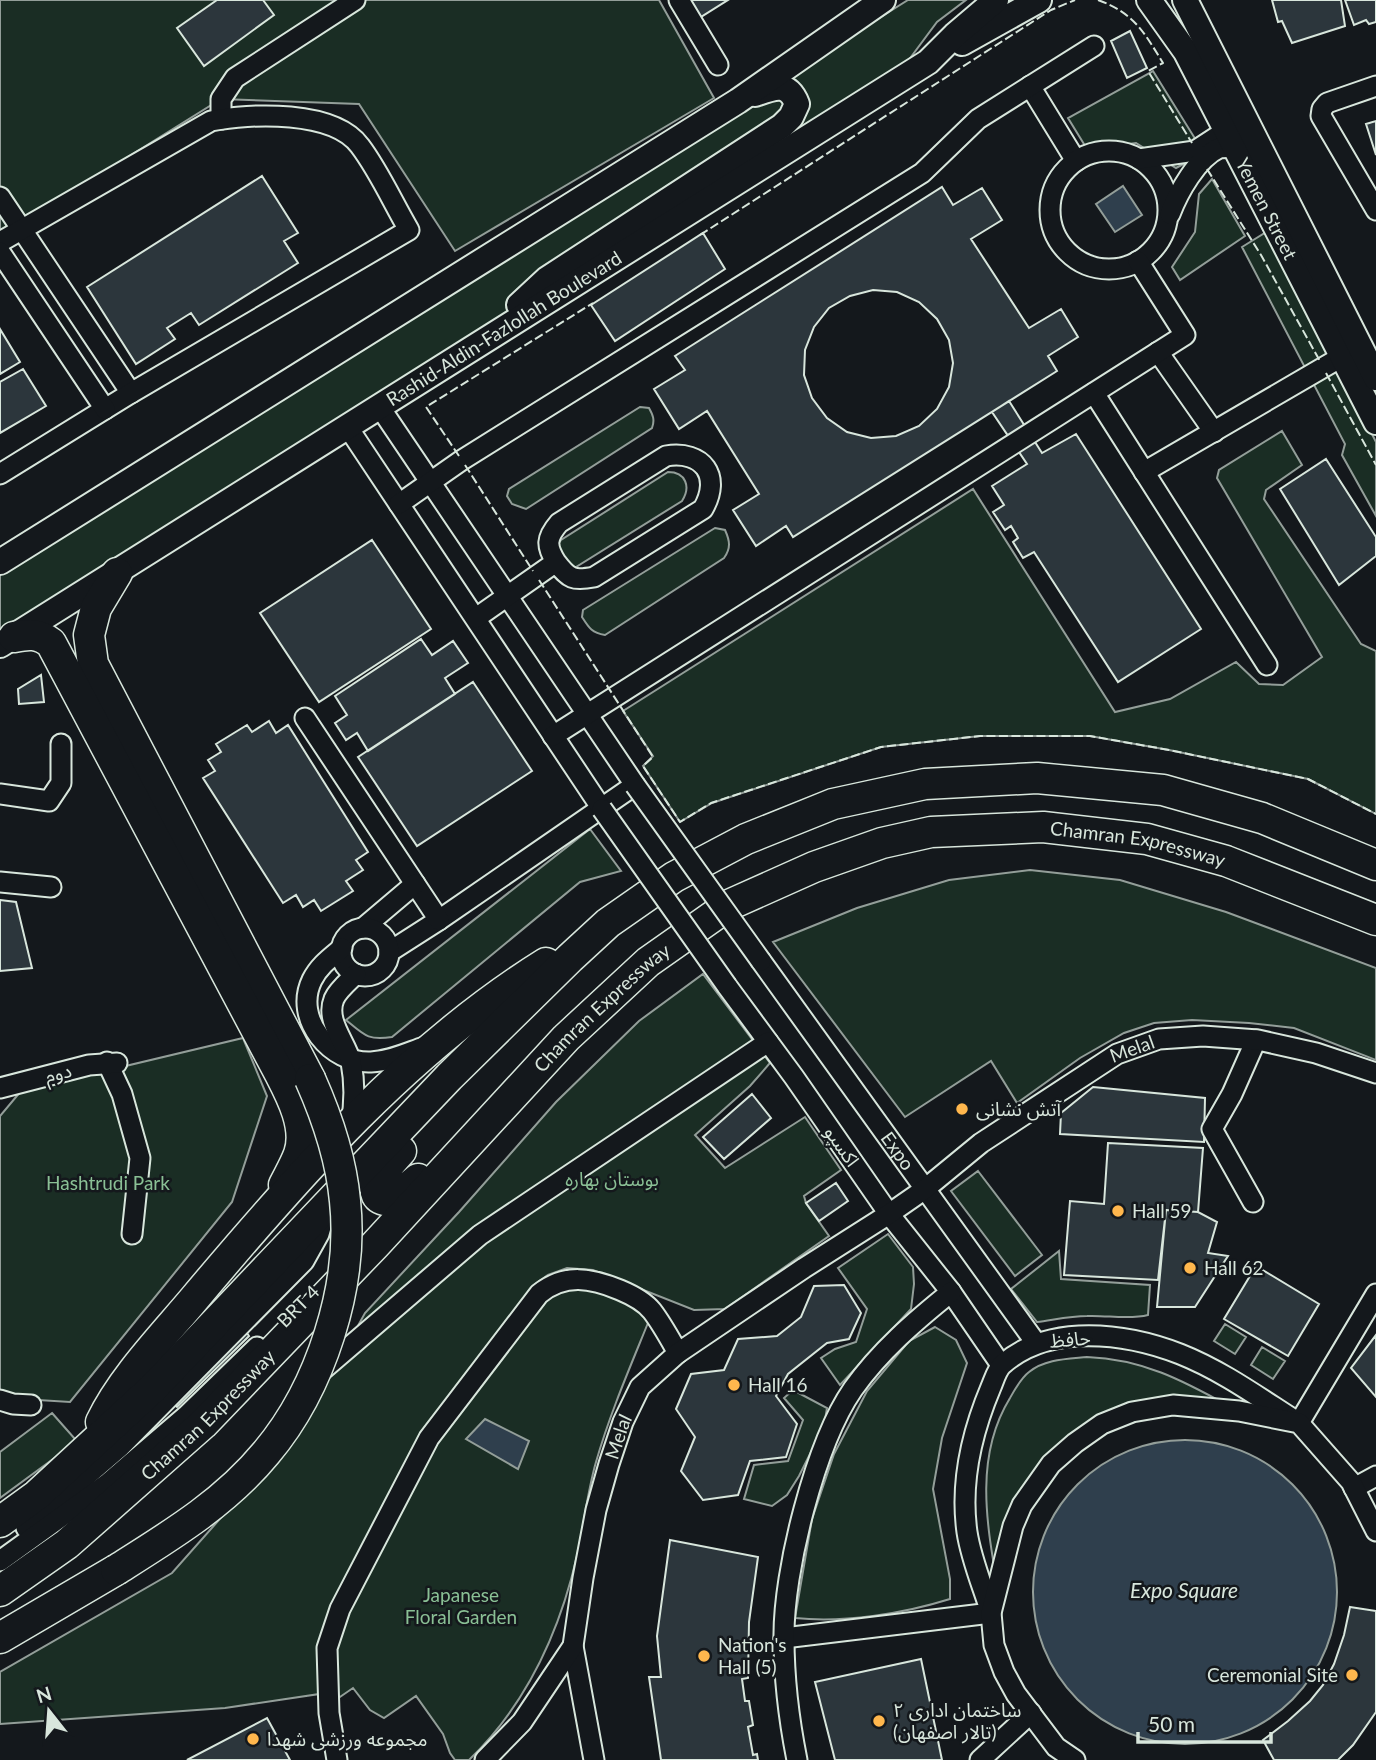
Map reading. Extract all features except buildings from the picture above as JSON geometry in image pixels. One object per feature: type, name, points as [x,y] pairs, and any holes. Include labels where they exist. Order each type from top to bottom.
[{"type":"highway","points":[[0,1638],[116,1570],[192,1521],[242,1479],[266,1454],[302,1401],[321,1357],[340,1289],[346,1216],[336,1152],[310,1079],[93,664],[89,635],[96,608],[117,573]]},
{"type":"highway","points":[[7,641],[30,634],[41,635],[51,643],[287,1087],[296,1109],[302,1139],[299,1153],[272,1208]]},
{"type":"highway","points":[[91,1446],[103,1418],[121,1389],[272,1208],[351,1124],[435,1043],[508,986],[608,923],[674,877],[746,839],[833,804],[925,784],[1037,778],[1163,790],[1262,818],[1368,860]]},
{"type":"highway","name":"Chamran Expressway","points":[[0,1591],[67,1544],[202,1424],[375,1245],[566,1038],[648,962],[729,905],[814,867],[882,843],[931,832],[1043,828],[1147,839],[1226,861],[1376,920]]},
{"type":"highway","points":[[0,1522],[37,1495],[153,1388],[449,1077],[608,923]]},
{"type":"highway","points":[[449,1077],[407,1144],[380,1176],[376,1190],[384,1201],[399,1197],[432,1166],[498,1113]]},
{"type":"main road","points":[[0,562],[738,101],[883,0]]},
{"type":"main road","name":"Rashid-Aldin-Fazlollah Boulevard","points":[[7,641],[928,62],[996,0]]},
{"type":"main road","points":[[928,62],[1039,0]]},
{"type":"main road","name":"Yemen Street","points":[[1149,0],[1186,52],[1376,422]]},
{"type":"main road","name":"Yemen Street","points":[[1185,0],[1376,378]]},
{"type":"main road","points":[[478,344],[547,279],[782,126],[791,117],[797,104],[793,93],[783,87],[769,89],[738,101]]},
{"type":"street","points":[[221,119],[221,99],[235,78],[355,0]]},
{"type":"street","points":[[679,0],[718,65]]},
{"type":"street","points":[[399,504],[462,460],[922,173],[978,119],[1094,46]]},
{"type":"street","points":[[1030,86],[1076,161]]},
{"type":"street","points":[[1376,86],[1327,103],[1322,109],[1321,117],[1376,210]]},
{"type":"street","points":[[0,242],[211,121],[234,116],[289,115],[336,128],[359,143],[409,230],[131,393],[0,474]]},
{"type":"street","points":[[1139,159],[1195,150],[1215,140],[1231,137]]},
{"type":"street","points":[[1168,218],[1162,184],[1153,170],[1139,159],[1124,153],[1107,151],[1076,161],[1063,174],[1054,189],[1050,207],[1052,225],[1059,242],[1070,255],[1086,265],[1104,269],[1122,268],[1138,261],[1152,250],[1163,235],[1183,185],[1195,169],[1231,137]]},
{"type":"street","points":[[0,197],[131,393]]},
{"type":"street","points":[[0,252],[6,275],[105,409]]},
{"type":"street","points":[[553,736],[1185,335],[1138,261]]},
{"type":"street","points":[[1158,352],[1214,432]]},
{"type":"street","points":[[1144,472],[1343,356]]},
{"type":"street","points":[[1094,393],[1267,665]]},
{"type":"street","name":"Expo","points":[[379,406],[635,785],[1036,1343]]},
{"type":"street","name":"اکسپو","points":[[347,426],[602,809],[889,1214]]},
{"type":"street","points":[[681,453],[695,457],[706,468],[712,481],[710,496],[703,509],[594,577],[579,580],[568,577],[556,562],[548,548],[549,534],[559,523],[666,456],[681,453]]},
{"type":"street","points":[[476,618],[556,562]]},
{"type":"street","points":[[305,718],[439,920]]},
{"type":"street","points":[[0,794],[49,802],[61,783],[61,744]]},
{"type":"street","points":[[342,948],[345,964],[356,974],[371,975],[379,971],[389,952],[635,785]]},
{"type":"street","points":[[0,882],[51,887]]},
{"type":"street","points":[[415,884],[363,928],[349,935],[342,948],[323,963],[312,979],[307,999],[309,1013],[318,1035],[327,1047],[350,1058],[370,1062],[396,1057],[435,1043]]},
{"type":"street","points":[[363,928],[371,929],[384,937],[389,952]]},
{"type":"street","points":[[351,1124],[355,1101],[350,1058],[338,1034],[332,1012],[334,999],[356,974]]},
{"type":"street","name":"Melal","points":[[485,1760],[522,1722],[573,1646],[596,1510],[623,1422],[640,1387],[678,1353],[889,1214],[925,1189],[981,1143],[1117,1054],[1159,1039],[1203,1036],[1256,1040],[1316,1054],[1376,1073]]},
{"type":"street","points":[[1253,1202],[1212,1129],[1233,1094],[1256,1040]]},
{"type":"street","points":[[283,1403],[480,1236],[768,1042]]},
{"type":"street","name":"دوم","points":[[0,1088],[112,1063],[140,1158],[132,1234]]},
{"type":"street","name":"BRT 4","points":[[0,1548],[120,1447],[304,1261],[319,1234],[327,1205]]},
{"type":"street","points":[[889,1214],[951,1292],[1001,1365],[978,1417],[965,1474],[967,1532],[991,1613],[994,1645],[1004,1672],[1031,1713],[1049,1753],[1075,1760]]},
{"type":"street","name":"BRT 4","points":[[0,1561],[117,1475],[186,1416],[334,1270],[353,1254],[375,1245]]},
{"type":"street","points":[[337,1760],[329,1713],[327,1648],[340,1609],[429,1438],[539,1294],[557,1282],[578,1278],[602,1282],[630,1294],[652,1311],[678,1353]]},
{"type":"street","points":[[797,1760],[788,1713],[784,1638],[795,1550],[816,1468],[830,1433],[852,1391],[878,1358],[919,1318],[951,1292]]},
{"type":"street","points":[[991,1613],[1013,1526],[1022,1505],[1051,1464],[1075,1443],[1102,1424],[1132,1412],[1173,1405],[1239,1411],[1299,1423],[1376,1294]]},
{"type":"street","name":"حافظ","points":[[1001,1365],[1036,1343],[1098,1336],[1146,1344],[1180,1354],[1225,1376],[1299,1423],[1354,1488],[1376,1531]]},
{"type":"street","points":[[0,1400],[31,1405]]},
{"type":"street","points":[[1354,1488],[1376,1476]]},
{"type":"street","points":[[784,1638],[991,1613]]},
{"type":"street","points":[[573,1646],[594,1760]]},
{"type":"street","points":[[980,1760],[1031,1713]]},
{"type":"green space","points":[[0,0],[659,0],[714,98],[455,251],[359,104],[221,99],[0,237]]},
{"type":"green space","points":[[908,0],[966,0],[937,22],[905,65],[0,632],[0,569]]},
{"type":"green space","points":[[1153,71],[1204,153],[1176,168],[1136,143],[1087,149],[1068,118]]},
{"type":"green space","points":[[1212,179],[1245,236],[1180,280],[1172,267],[1195,232],[1199,194]]},
{"type":"green space","points":[[1268,231],[1376,442],[1376,516],[1342,455],[1345,444],[1242,247]]},
{"type":"green space","points":[[640,407],[649,408],[653,418],[652,428],[526,509],[512,504],[507,496],[509,489]]},
{"type":"green space","points":[[1282,431],[1302,465],[1266,490],[1264,499],[1361,644],[1376,651],[1376,814],[1308,779],[1090,736],[980,736],[881,747],[712,803],[680,822],[643,766],[653,756],[623,711],[973,489],[1115,712],[1170,699],[1236,662],[1259,684],[1283,685],[1322,657],[1217,478],[1219,470]]},
{"type":"green space","points":[[668,472],[683,477],[685,481],[686,491],[682,501],[576,567],[568,567],[557,546],[561,540]]},
{"type":"green space","points":[[715,528],[725,530],[728,538],[729,548],[724,558],[605,635],[594,631],[582,617],[583,610]]},
{"type":"green space","points":[[590,829],[621,871],[580,882],[392,1037],[367,1036],[346,1020]]},
{"type":"green space","points":[[1030,870],[1120,880],[1226,912],[1376,968],[1376,1060],[1294,1028],[1192,1020],[1154,1023],[1124,1033],[1080,1058],[1017,1103],[991,1061],[905,1117],[773,942],[857,908],[949,880]]},
{"type":"green space","name":"بوستان بهاره","points":[[703,974],[770,1063],[750,1086],[695,1135],[725,1168],[805,1117],[841,1170],[804,1196],[829,1236],[725,1309],[694,1310],[593,1270],[567,1268],[548,1275],[534,1285],[431,1421],[367,1545],[319,1694],[225,1708],[0,1724],[0,1672],[172,1573],[303,1425],[365,1313],[556,1102],[639,1021]]},
{"type":"green space","name":"Hashtrudi Park","points":[[243,1038],[267,1096],[232,1202],[70,1402],[22,1399],[0,1392],[0,1116],[21,1091]]},
{"type":"green space","points":[[978,1171],[1042,1255],[1015,1276],[951,1191]]},
{"type":"green space","points":[[888,1234],[913,1267],[911,1309],[840,1385],[821,1358],[835,1349],[856,1342],[867,1309],[838,1268]]},
{"type":"green space","points":[[1059,1251],[1061,1279],[1150,1285],[1148,1315],[1081,1316],[1037,1322],[1011,1289]]},
{"type":"green space","name":"Japanese Floral Garden","points":[[598,1284],[650,1318],[621,1389],[596,1462],[570,1585],[550,1640],[524,1691],[490,1738],[469,1760],[455,1760],[443,1734],[416,1696],[384,1718],[370,1710],[353,1688],[337,1699],[333,1637],[437,1437],[547,1296],[558,1286]]},
{"type":"green space","points":[[1225,1324],[1246,1337],[1235,1354],[1214,1341]]},
{"type":"green space","points":[[935,1327],[956,1340],[967,1363],[942,1438],[933,1489],[950,1579],[950,1599],[873,1616],[795,1618],[812,1519],[834,1454],[867,1391],[909,1341]]},
{"type":"green space","points":[[1262,1347],[1285,1361],[1273,1379],[1251,1365]]},
{"type":"green space","points":[[1087,1357],[1126,1362],[1161,1372],[1229,1406],[1147,1404],[1046,1463],[997,1583],[989,1536],[986,1488],[992,1442],[999,1420],[1016,1387],[1029,1372],[1049,1362]]},
{"type":"green space","points":[[793,1390],[827,1408],[824,1426],[787,1495],[772,1506],[744,1499],[754,1465],[788,1461],[803,1420],[784,1398]]},
{"type":"green space","points":[[52,1413],[75,1439],[64,1451],[0,1498],[0,1452]]},
{"type":"water","points":[[1123,186],[1142,215],[1115,232],[1096,204]]},
{"type":"water","points":[[485,1419],[529,1441],[518,1469],[466,1439]]},
{"type":"water","name":"Expo Square","points":[[1170,1440],[1200,1440],[1229,1446],[1257,1458],[1282,1474],[1303,1495],[1319,1520],[1331,1548],[1337,1607],[1326,1650],[1312,1677],[1293,1700],[1270,1719],[1243,1733],[1200,1744],[1170,1744],[1141,1738],[1113,1726],[1088,1710],[1067,1689],[1051,1664],[1039,1636],[1033,1607],[1033,1577],[1039,1548],[1051,1520],[1067,1495],[1088,1474],[1113,1458],[1141,1446]]},
{"type":"fence","points":[[700,235],[1051,10],[1075,0]]},
{"type":"fence","points":[[1098,0],[1129,17],[1150,42],[1163,63],[1148,71],[1192,143]]},
{"type":"fence","points":[[1207,169],[1261,255],[1321,363]]},
{"type":"fence","points":[[459,456],[426,407],[593,303]]},
{"type":"fence","points":[[1326,373],[1376,465]]},
{"type":"fence","points":[[465,465],[533,571]]},
{"type":"fence","points":[[539,580],[653,757],[643,766],[680,822],[711,803],[881,747],[980,736],[1090,736],[1169,750],[1308,779],[1376,814]]},
{"type":"place","name":"آتش نشانی","points":[[962,1109]]},
{"type":"place","name":"Hall 59","points":[[1118,1211]]},
{"type":"place","name":"Hall 62","points":[[1190,1268]]},
{"type":"place","name":"Hall 16","points":[[734,1385]]},
{"type":"place","name":"Nation's Hall (5)","points":[[704,1656]]},
{"type":"place","name":"Ceremonial Site","points":[[1352,1675]]},
{"type":"place","name":"ساختمان اداری ۲ (تالار اصفهان)","points":[[879,1721]]},
{"type":"place","name":"مجموعه ورزشی شهدا","points":[[253,1739]]}]
